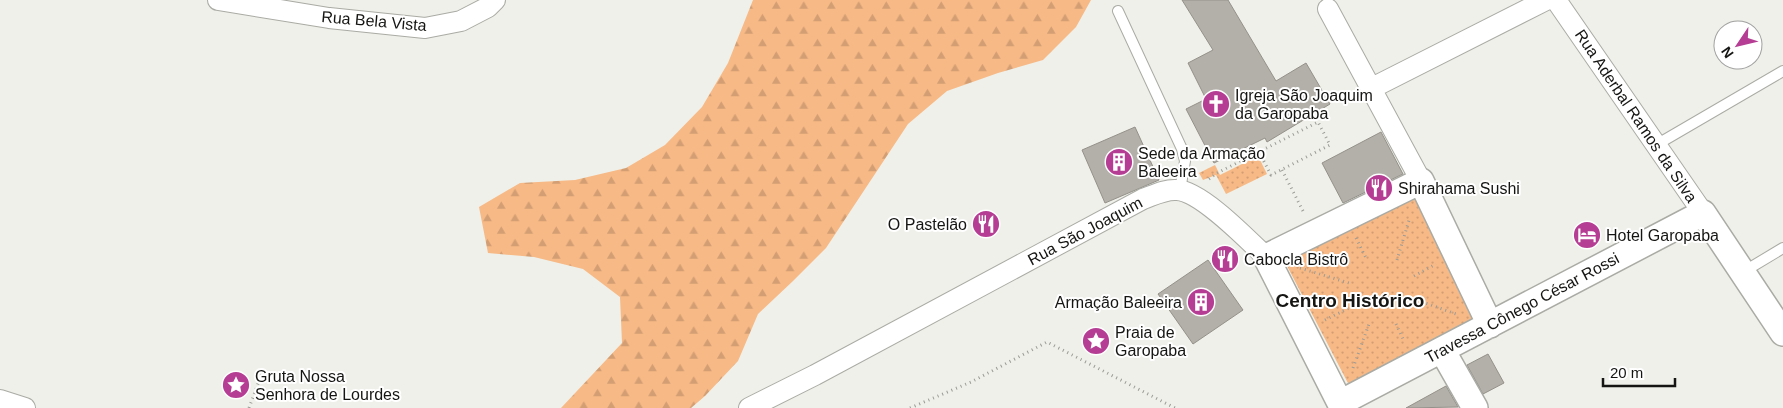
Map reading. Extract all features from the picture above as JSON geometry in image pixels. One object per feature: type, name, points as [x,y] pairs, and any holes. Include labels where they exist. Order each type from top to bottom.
[{"type":"street","name":"Rua Bela Vista","points":[[218,0],[329,18],[425,28],[461,21],[488,7],[495,0]]},
{"type":"street","points":[[1372,88],[1546,0]]},
{"type":"street","name":"Rua Aderbal Ramos da Silva","points":[[1556,0],[1783,333]]},
{"type":"street","points":[[1328,9],[1421,181],[1490,325]]},
{"type":"street","points":[[1266,257],[1421,181]]},
{"type":"street","name":"Rua São Joaquim","points":[[749,408],[824,370],[1143,199],[1168,190],[1180,190]]},
{"type":"street","points":[[1180,190],[1212,207],[1266,257],[1340,403]]},
{"type":"street","name":"Travessa Cônego César Rossi","points":[[1340,403],[1703,213]]},
{"type":"street","points":[[1442,350],[1475,408]]},
{"type":"street","points":[[0,400],[25,408]]},
{"type":"lane","points":[[1118,12],[1182,149],[1185,161],[1180,190]]},
{"type":"lane","points":[[1656,145],[1783,71]]},
{"type":"lane","points":[[1742,272],[1783,248]]},
{"type":"path","points":[[1217,173],[1318,122],[1330,145],[1271,175],[1259,152]]},
{"type":"path","points":[[1282,170],[1314,234]]},
{"type":"path","points":[[1397,260],[1421,181]]},
{"type":"path","points":[[1266,257],[1349,283]]},
{"type":"path","points":[[1417,300],[1490,325]]},
{"type":"path","points":[[1340,403],[1369,324]]},
{"type":"path","points":[[910,408],[971,382],[1047,342],[1175,408]]},
{"type":"path","points":[[249,408],[262,373]]},
{"type":"green space","points":[[753,0],[1091,0],[1076,27],[1043,60],[947,91],[908,124],[826,248],[758,314],[738,361],[691,408],[561,408],[622,343],[620,297],[583,269],[534,257],[488,253],[479,207],[520,183],[575,180],[626,168],[665,145],[702,107],[728,63]]},
{"type":"green space","points":[[1258,156],[1267,174],[1226,194],[1216,175],[1203,180],[1199,173],[1215,165],[1220,175]]},
{"type":"green space","points":[[1416,198],[1478,324],[1350,387],[1285,262]]},
{"type":"building","points":[[1182,0],[1228,0],[1276,81],[1306,63],[1330,104],[1267,142],[1265,138],[1214,163],[1186,109],[1206,99],[1188,63],[1213,50]]},
{"type":"building","name":"Sede da Armação Baleeira","points":[[1135,127],[1159,180],[1105,203],[1082,150]]},
{"type":"building","points":[[1381,132],[1403,174],[1343,203],[1322,163]]},
{"type":"building","name":"Armação Baleeira","points":[[1208,260],[1243,310],[1193,344],[1158,294]]},
{"type":"building","points":[[1488,354],[1504,383],[1483,394],[1467,365]]},
{"type":"building","points":[[1446,386],[1458,407],[1406,408]]},
{"type":"place","name":"Igreja São Joaquim da Garopaba","points":[[1216,104]]},
{"type":"place","name":"Sede da Armação Baleeira","points":[[1119,162]]},
{"type":"place","name":"Shirahama Sushi","points":[[1379,188]]},
{"type":"place","name":"O Pastelão","points":[[986,224]]},
{"type":"place","name":"Hotel Garopaba","points":[[1587,235]]},
{"type":"place","name":"Cabocla Bistrô","points":[[1225,259]]},
{"type":"place","name":"Armação Baleeira","points":[[1201,302]]},
{"type":"place","name":"Praia de Garopaba","points":[[1096,341]]},
{"type":"place","name":"Gruta Nossa Senhora de Lourdes","points":[[236,385]]},
{"type":"district","name":"Centro Histórico","points":[[1350,300]]}]
